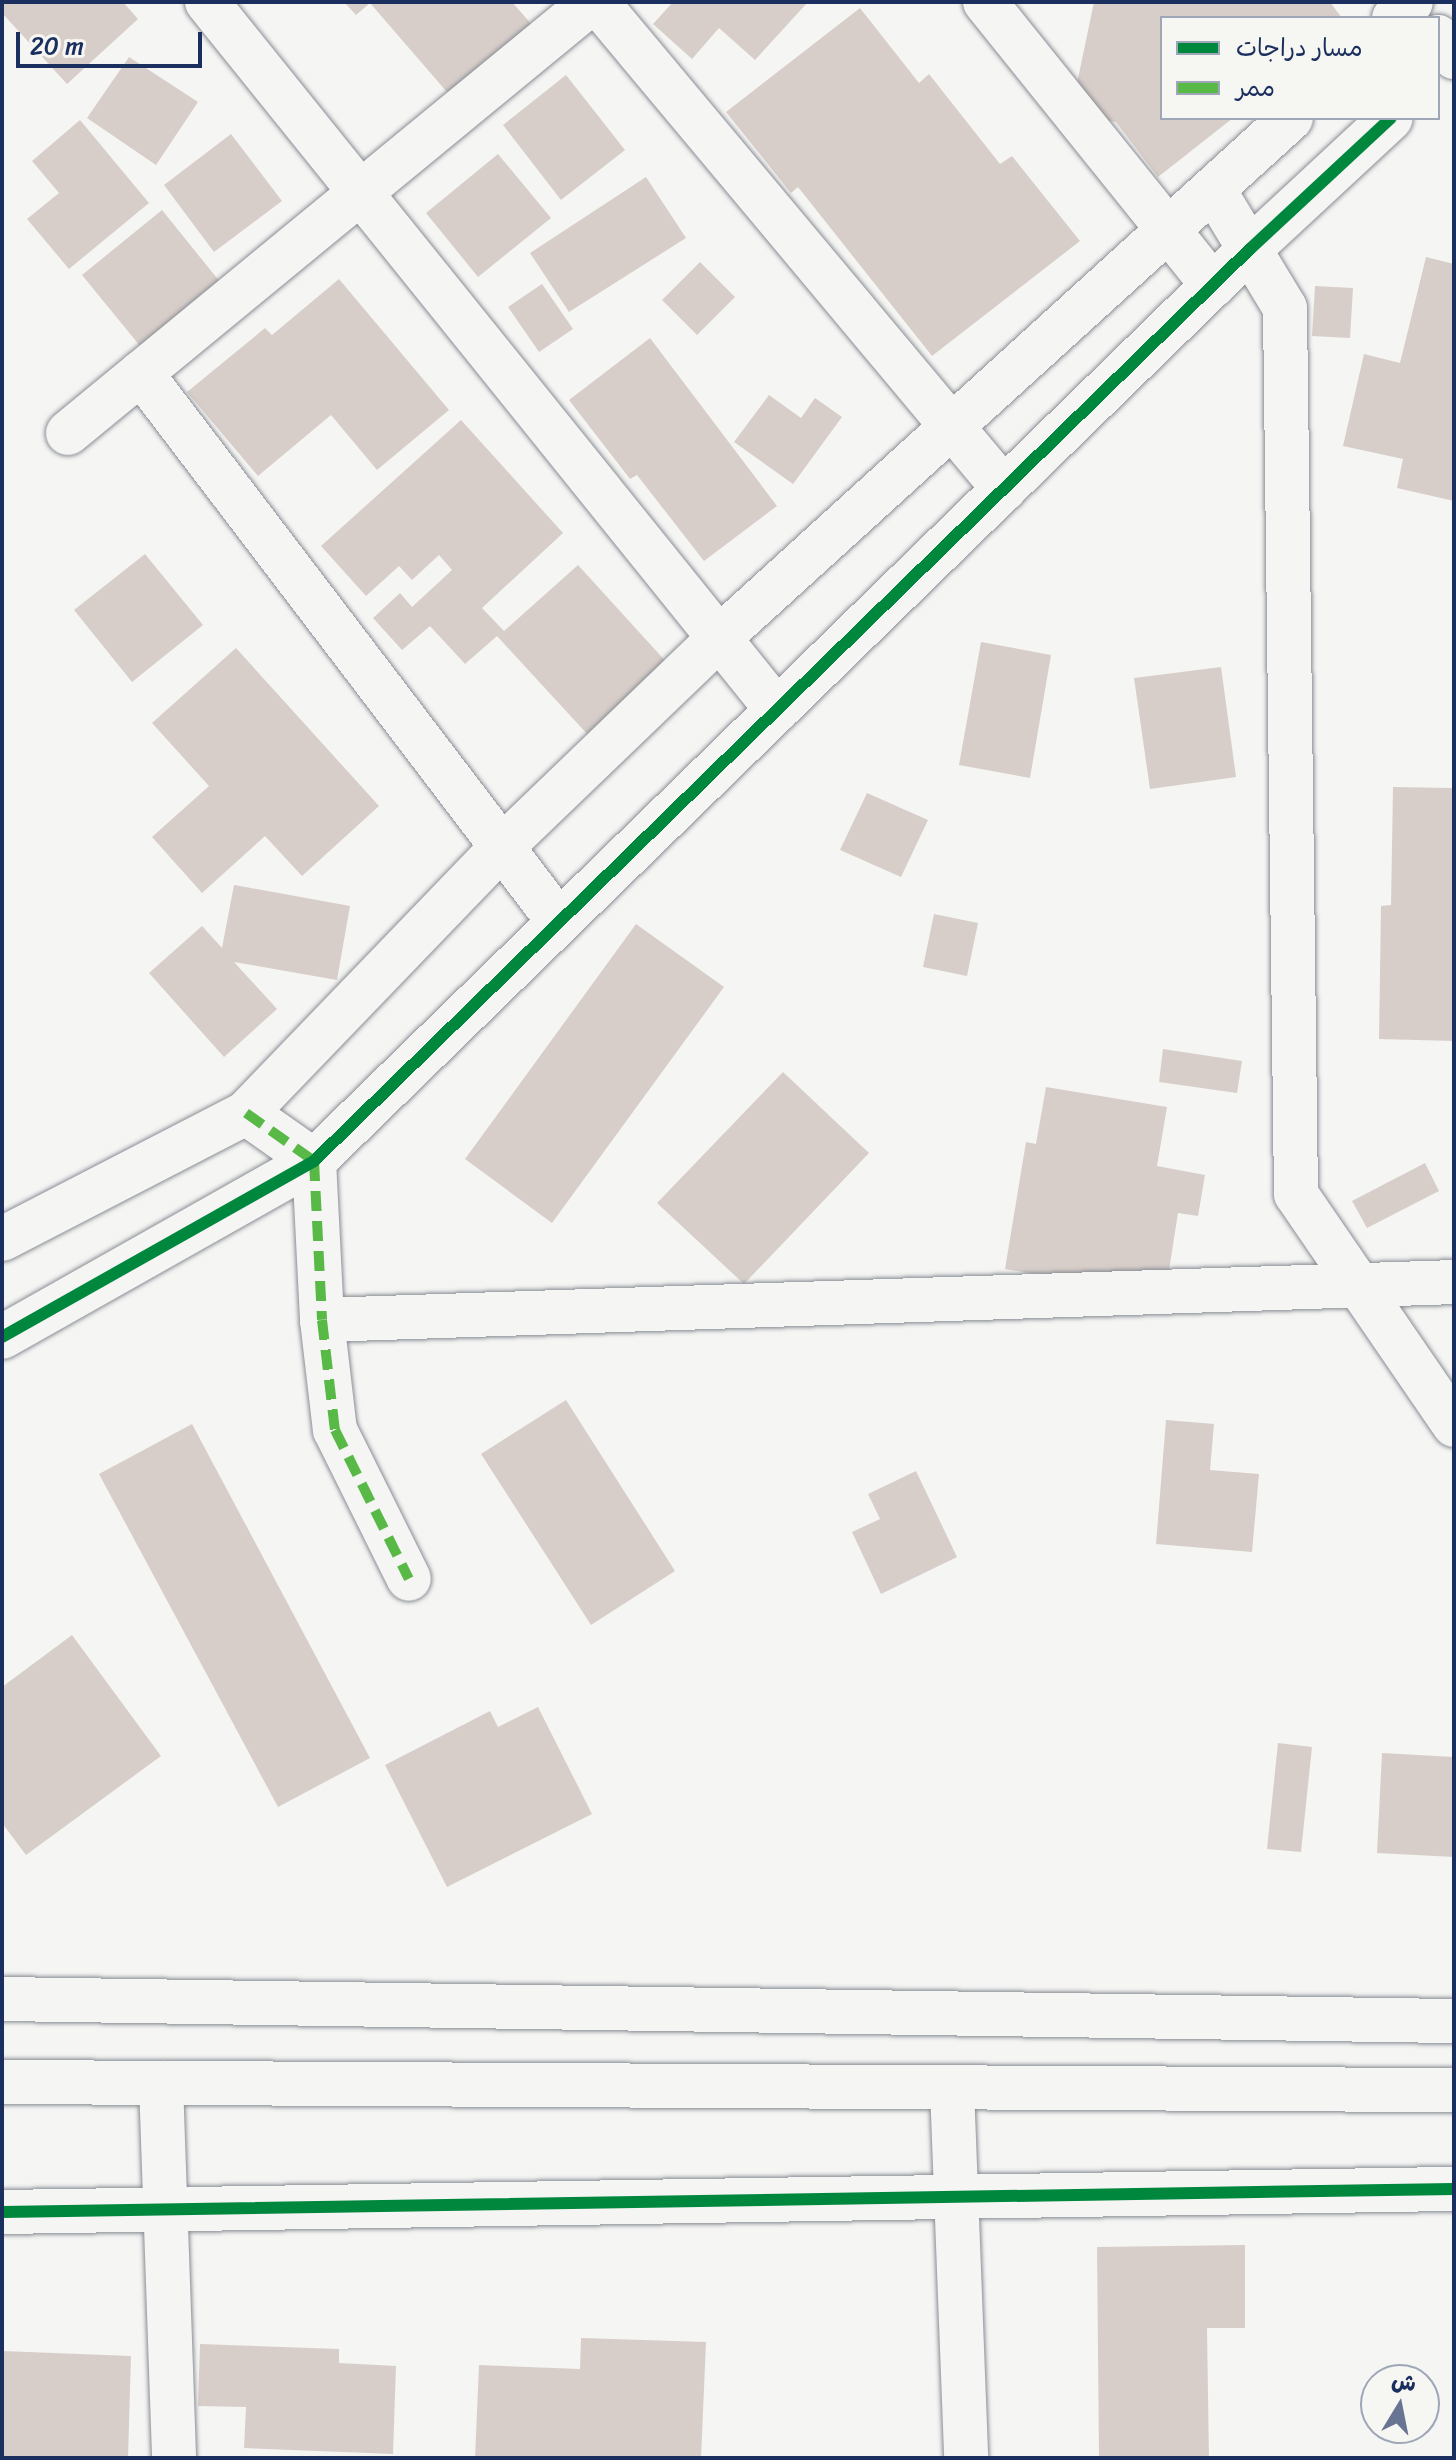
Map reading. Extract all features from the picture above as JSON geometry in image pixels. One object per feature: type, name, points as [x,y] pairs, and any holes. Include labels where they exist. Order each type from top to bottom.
[{"type":"street","points":[[207,2],[777,710]]},
{"type":"street","points":[[68,433],[595,2],[1004,489]]},
{"type":"street","points":[[985,2],[1213,286]]},
{"type":"street","points":[[1396,16],[1411,2]]},
{"type":"street","points":[[1440,40],[1454,58],[1440,73]]},
{"type":"street","points":[[2,1239],[246,1113],[502,847],[719,638],[1168,230],[1215,192],[1289,120]]},
{"type":"street","points":[[2,1337],[314,1161],[1250,249],[1389,120]]},
{"type":"street","points":[[1215,192],[1285,308],[1296,1194],[1454,1425]]},
{"type":"street","points":[[141,373],[559,922]]},
{"type":"street","points":[[246,1113],[314,1161]]},
{"type":"street","points":[[314,1161],[322,1320],[335,1430],[409,1579]]},
{"type":"street","points":[[322,1320],[1454,1282]]},
{"type":"street","points":[[2,1999],[1454,2021]]},
{"type":"street","points":[[2,2082],[1454,2090]]},
{"type":"street","points":[[161,2083],[174,2458]]},
{"type":"street","points":[[952,2088],[960,2200],[966,2458]]},
{"type":"street","points":[[2,2212],[960,2200],[1454,2189]]},
{"type":"building","points":[[2,2],[123,2],[138,19],[67,84],[2,13]]},
{"type":"building","points":[[344,2],[512,2],[541,35],[459,106],[370,3],[356,15]]},
{"type":"building","points":[[673,2],[808,2],[755,60],[719,28],[692,59],[653,24]]},
{"type":"building","points":[[1094,2],[1330,2],[1340,16],[1160,16],[1160,120],[1230,120],[1158,177],[1116,122],[1100,119],[1076,88]]},
{"type":"building","points":[[860,8],[919,83],[929,74],[1000,164],[1012,156],[1080,241],[932,356],[798,187],[791,193],[726,112]]},
{"type":"building","points":[[129,57],[198,102],[156,165],[87,118]]},
{"type":"building","points":[[566,75],[625,150],[561,200],[503,125]]},
{"type":"building","points":[[80,120],[149,203],[69,269],[27,219],[59,193],[32,161]]},
{"type":"building","points":[[231,134],[282,201],[214,252],[164,185]]},
{"type":"building","points":[[498,154],[551,218],[478,277],[426,213]]},
{"type":"building","points":[[646,177],[686,238],[569,312],[530,253]]},
{"type":"building","points":[[162,210],[229,293],[149,357],[82,275]]},
{"type":"building","points":[[1426,257],[1454,264],[1454,501],[1397,488],[1403,459],[1343,446],[1364,354],[1400,363]]},
{"type":"building","points":[[700,262],[735,297],[697,335],[662,300]]},
{"type":"building","points":[[339,279],[449,410],[377,470],[331,415],[258,476],[187,392],[265,328],[272,335]]},
{"type":"building","points":[[542,284],[573,329],[539,352],[508,307]]},
{"type":"building","points":[[1315,286],[1353,288],[1350,338],[1312,336]]},
{"type":"building","points":[[650,338],[777,506],[704,561],[637,475],[630,479],[569,400]]},
{"type":"building","points":[[769,395],[801,418],[815,398],[842,417],[793,484],[734,442]]},
{"type":"building","points":[[461,420],[563,533],[482,608],[504,631],[578,565],[680,677],[601,749],[497,636],[465,664],[430,626],[402,650],[373,618],[400,593],[412,607],[452,570],[439,555],[412,580],[399,566],[366,596],[321,546]]},
{"type":"building","points":[[145,554],[203,625],[132,682],[74,610]]},
{"type":"building","points":[[981,642],[1051,655],[1030,778],[959,765]]},
{"type":"building","points":[[236,648],[379,806],[302,876],[265,836],[202,893],[152,837],[209,786],[152,723]]},
{"type":"building","points":[[1221,667],[1236,777],[1150,789],[1134,678]]},
{"type":"building","points":[[1393,787],[1454,788],[1454,1041],[1379,1039],[1381,906],[1391,905]]},
{"type":"building","points":[[867,793],[928,820],[901,877],[840,850]]},
{"type":"building","points":[[234,885],[350,906],[337,980],[234,962],[277,1009],[224,1057],[149,973],[202,926],[222,948]]},
{"type":"building","points":[[934,914],[978,923],[967,976],[923,967]]},
{"type":"building","points":[[636,924],[724,987],[552,1223],[465,1159]]},
{"type":"building","points":[[1163,1049],[1242,1061],[1237,1093],[1159,1082]]},
{"type":"building","points":[[783,1072],[869,1153],[744,1284],[657,1203]]},
{"type":"building","points":[[1046,1087],[1167,1107],[1157,1166],[1205,1175],[1198,1216],[1178,1213],[1165,1296],[1005,1269],[1026,1142],[1036,1144]]},
{"type":"building","points":[[1425,1163],[1439,1191],[1367,1228],[1352,1201]]},
{"type":"building","points":[[566,1400],[675,1571],[591,1625],[481,1454]]},
{"type":"building","points":[[1166,1420],[1214,1424],[1210,1470],[1259,1474],[1252,1552],[1156,1544]]},
{"type":"building","points":[[192,1424],[370,1758],[278,1807],[99,1474]]},
{"type":"building","points":[[916,1471],[957,1557],[881,1594],[852,1532],[880,1519],[868,1494]]},
{"type":"building","points":[[72,1635],[161,1756],[26,1855],[2,1823],[2,1687]]},
{"type":"building","points":[[538,1707],[592,1814],[447,1887],[385,1765],[490,1711],[498,1727]]},
{"type":"building","points":[[1278,1743],[1312,1747],[1301,1852],[1267,1849]]},
{"type":"building","points":[[1382,1753],[1454,1757],[1454,1857],[1377,1853]]},
{"type":"building","points":[[1245,2245],[1245,2328],[1207,2328],[1209,2458],[1099,2458],[1097,2247]]},
{"type":"building","points":[[581,2338],[706,2342],[701,2458],[475,2458],[479,2365],[580,2369]]},
{"type":"building","points":[[200,2344],[339,2349],[339,2363],[396,2366],[393,2454],[244,2448],[246,2407],[198,2406]]},
{"type":"building","points":[[2,2351],[131,2356],[128,2458],[2,2458]]},
{"type":"marked path","points":[[246,1113],[314,1161],[322,1320],[335,1430],[409,1579]]},
{"type":"cycle path","points":[[2,1337],[314,1161],[1250,249],[1389,120]]},
{"type":"cycle path","points":[[2,2212],[1454,2189]]}]
